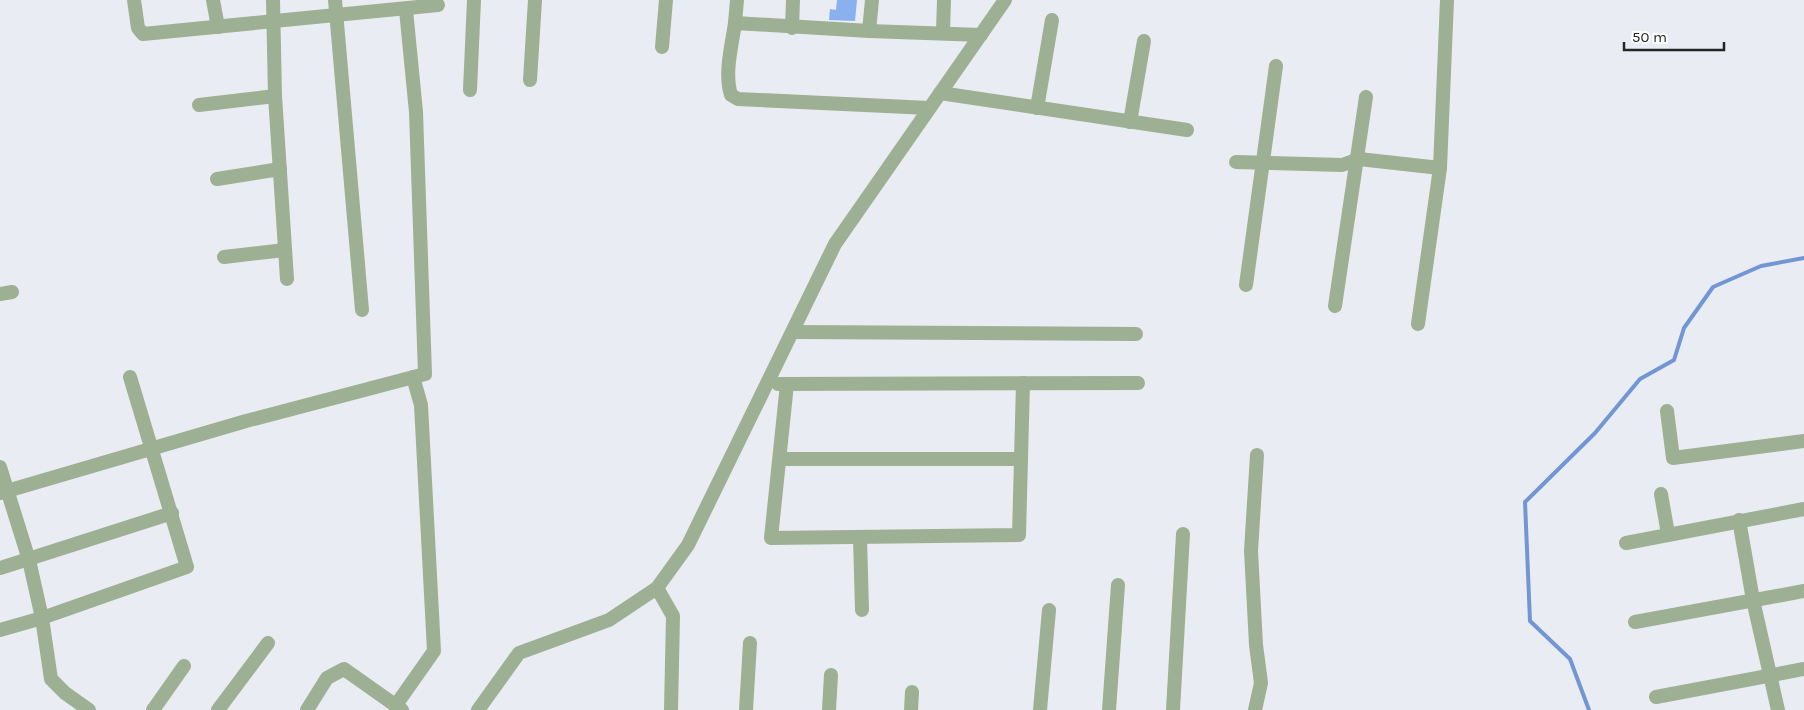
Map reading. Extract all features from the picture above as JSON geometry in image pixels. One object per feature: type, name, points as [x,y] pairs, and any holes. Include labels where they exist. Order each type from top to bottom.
[{"type":"street","points":[[134,0],[138,28],[143,34],[406,10],[438,5]]},
{"type":"street","points":[[213,0],[218,27]]},
{"type":"street","points":[[273,0],[275,22],[275,96],[287,279]]},
{"type":"street","points":[[335,0],[362,310]]},
{"type":"street","points":[[470,90],[474,0]]},
{"type":"street","points":[[530,80],[535,0]]},
{"type":"street","points":[[662,47],[666,0]]},
{"type":"street","points":[[737,0],[728,88],[731,95],[738,99],[929,108]]},
{"type":"street","points":[[792,28],[793,0]]},
{"type":"street","points":[[869,31],[872,0]]},
{"type":"street","points":[[943,32],[944,0]]},
{"type":"street","points":[[478,710],[520,653],[610,620],[660,592],[688,545],[835,244],[1005,0]]},
{"type":"street","points":[[1418,324],[1440,168],[1447,0]]},
{"type":"street","points":[[3,492],[151,448],[425,374],[416,112],[406,10]]},
{"type":"street","points":[[1037,108],[1052,20]]},
{"type":"street","points":[[735,24],[792,28],[981,34]]},
{"type":"street","points":[[1130,122],[1144,41]]},
{"type":"street","points":[[1246,285],[1276,66]]},
{"type":"street","points":[[940,93],[1187,130]]},
{"type":"street","points":[[199,106],[275,96]]},
{"type":"street","points":[[1335,306],[1366,97]]},
{"type":"street","points":[[1236,162],[1342,165],[1357,160],[1440,168]]},
{"type":"street","points":[[217,179],[280,169]]},
{"type":"street","points":[[224,257],[285,250]]},
{"type":"street","points":[[793,332],[1136,334]]},
{"type":"street","points":[[0,630],[42,618],[187,567],[130,377]]},
{"type":"street","points":[[307,710],[327,678],[344,668],[400,707],[434,651],[421,405],[413,377]]},
{"type":"street","points":[[788,384],[772,538],[1019,535],[1023,383]]},
{"type":"street","points":[[767,384],[1138,383]]},
{"type":"street","points":[[1667,411],[1673,458],[1804,440]]},
{"type":"street","points":[[1255,710],[1261,683],[1256,644],[1251,551],[1257,455]]},
{"type":"street","points":[[780,459],[1021,459]]},
{"type":"street","points":[[0,467],[3,492],[29,560],[42,618],[51,679],[64,693],[89,710]]},
{"type":"street","points":[[1662,494],[1668,534]]},
{"type":"street","points":[[1626,543],[1804,509]]},
{"type":"street","points":[[0,568],[172,513]]},
{"type":"street","points":[[1739,520],[1753,600],[1778,710]]},
{"type":"street","points":[[1172,710],[1183,534]]},
{"type":"street","points":[[860,537],[862,610]]},
{"type":"street","points":[[1109,710],[1118,585]]},
{"type":"street","points":[[1635,622],[1804,590]]},
{"type":"street","points":[[660,592],[674,616],[671,710]]},
{"type":"street","points":[[1040,710],[1049,610]]},
{"type":"street","points":[[218,710],[268,643]]},
{"type":"street","points":[[746,710],[750,643]]},
{"type":"street","points":[[153,710],[184,666]]},
{"type":"street","points":[[1656,697],[1804,669]]},
{"type":"street","points":[[830,710],[831,675]]},
{"type":"street","points":[[911,710],[912,692]]},
{"type":"building","points":[[837,0],[857,0],[855,21],[829,20],[830,9],[836,10]]},
{"type":"waterway","points":[[1589,710],[1570,659],[1530,621],[1525,502],[1595,433],[1640,379],[1674,360],[1684,328],[1713,287],[1761,266],[1804,258]]}]
